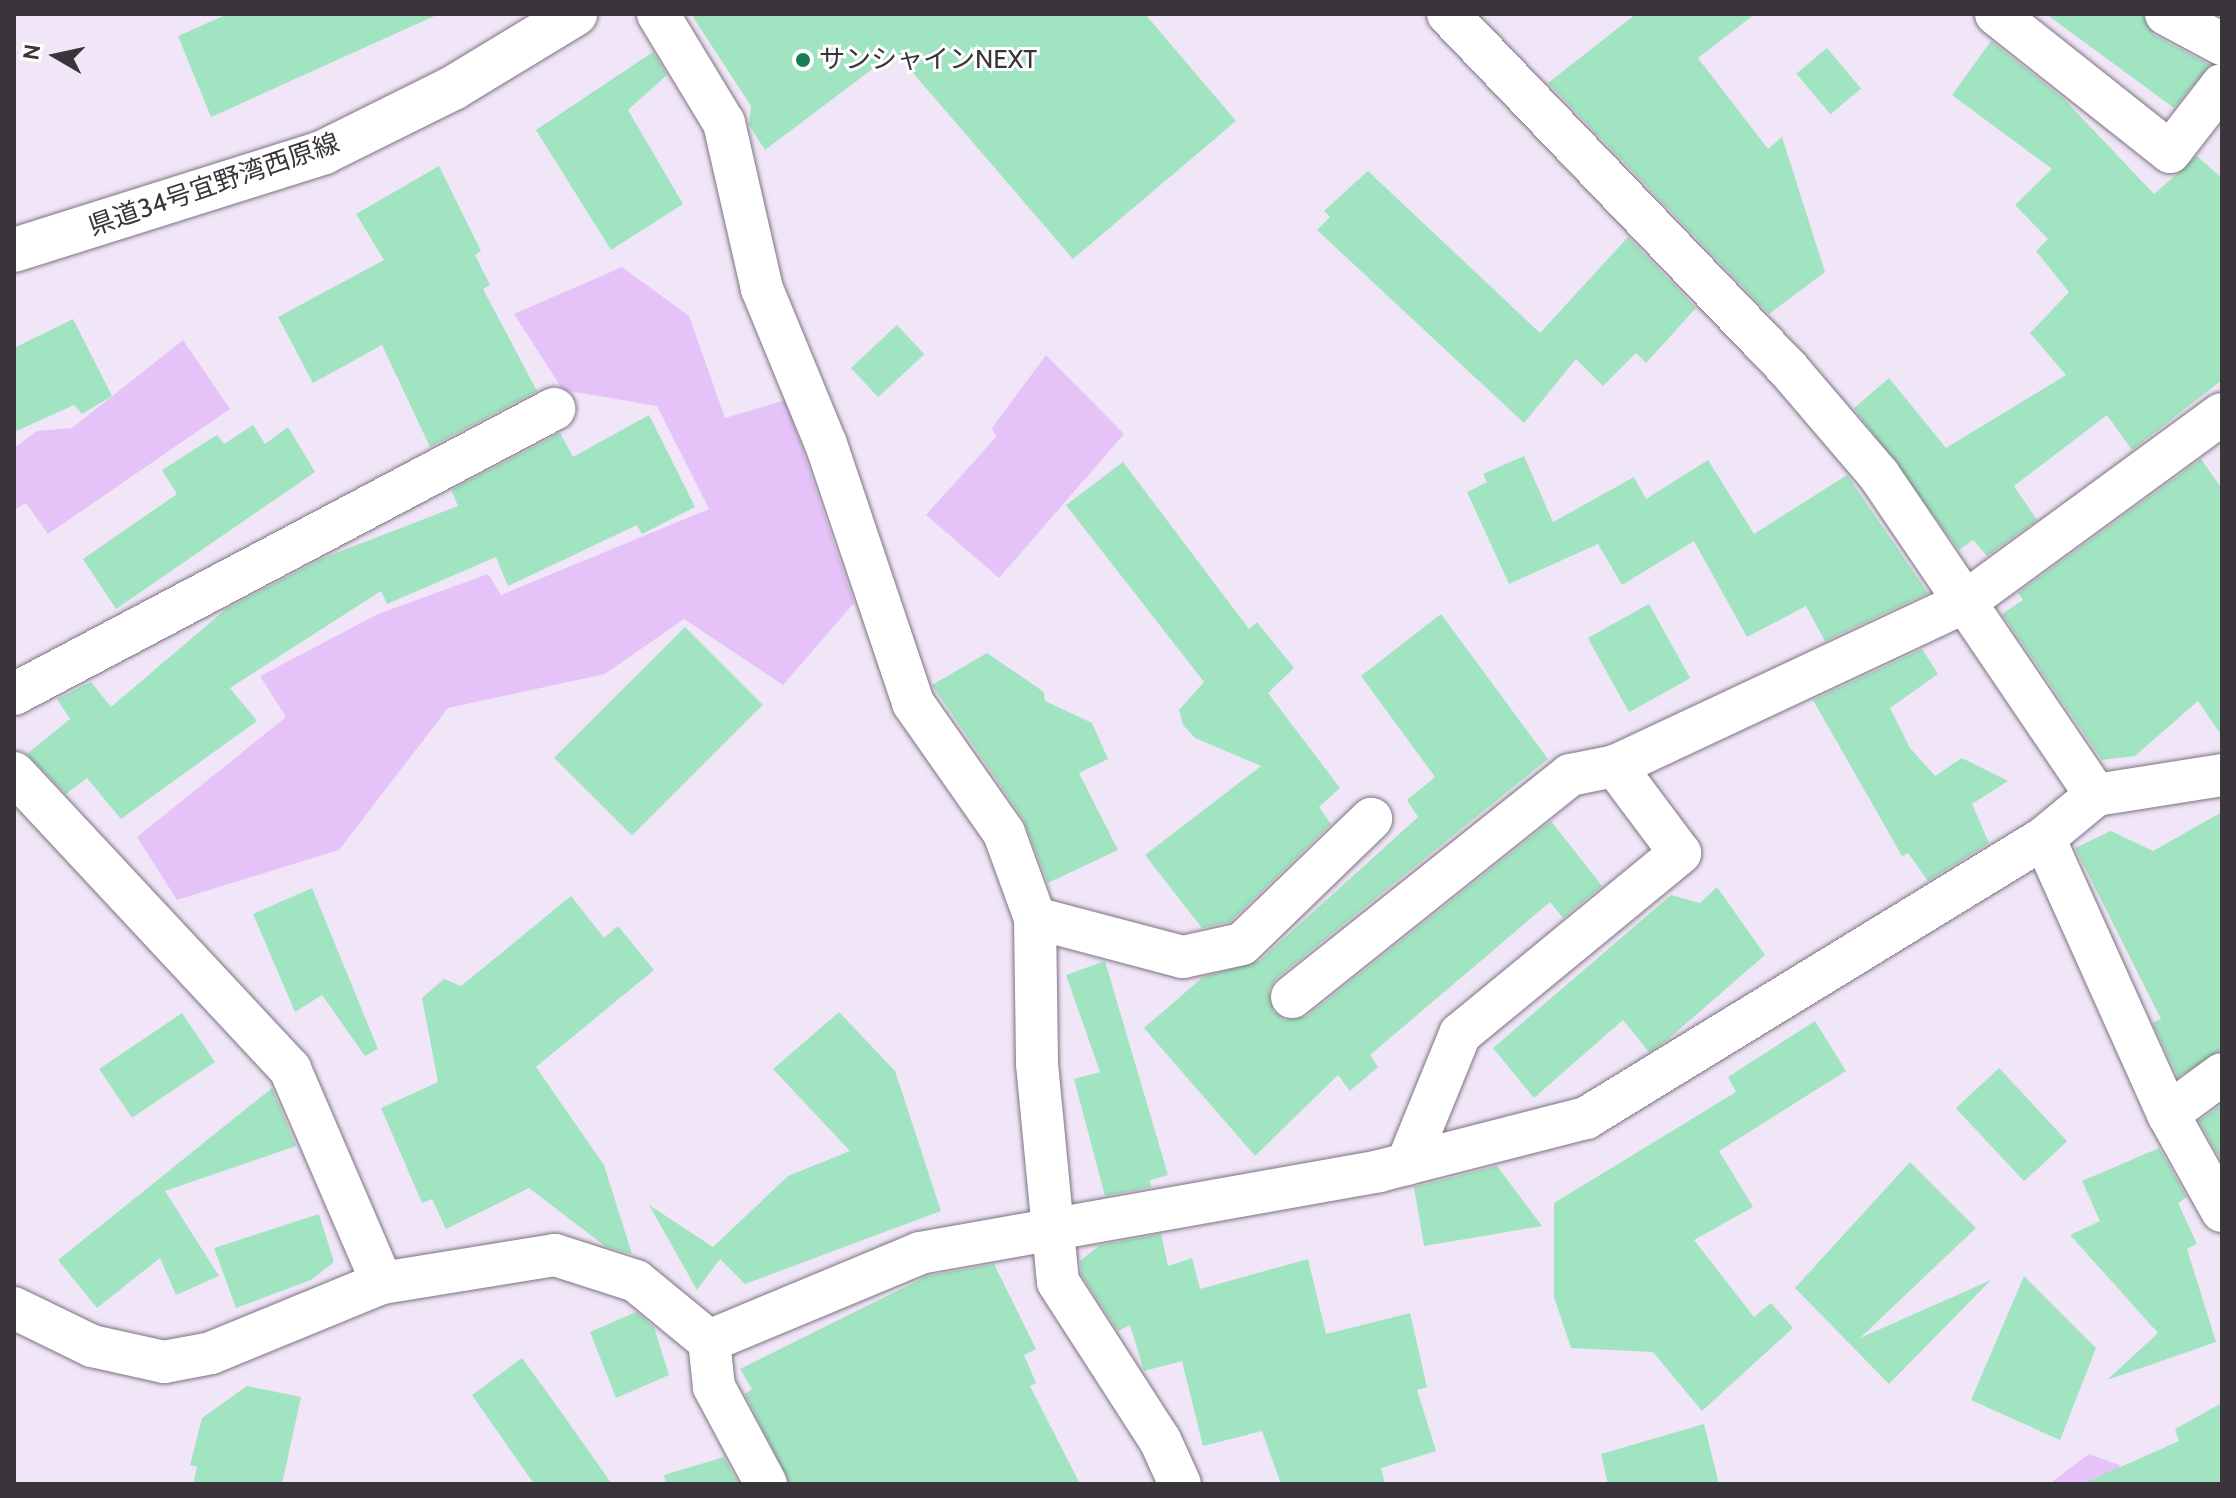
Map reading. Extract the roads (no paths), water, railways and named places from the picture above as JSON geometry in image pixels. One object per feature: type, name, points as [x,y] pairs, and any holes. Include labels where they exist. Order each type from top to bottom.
[{"type":"main road","name":"県道34号宜野湾西原線","points":[[14,250],[324,152],[557,19]]},
{"type":"street","points":[[658,14],[724,123],[762,289],[826,444],[913,703],[1004,833],[1035,918],[1050,1231],[1058,1282],[1160,1440],[1180,1484]]},
{"type":"street","points":[[1448,14],[1791,372],[1879,475],[2096,795]]},
{"type":"street","points":[[1996,14],[2170,152],[2222,85]]},
{"type":"street","points":[[2166,14],[2222,44]]},
{"type":"street","points":[[14,694],[554,409]]},
{"type":"street","points":[[1292,997],[1570,775],[1615,766],[1965,602],[2222,414]]},
{"type":"street","points":[[1407,1164],[1460,1034],[1680,853],[1615,766]]},
{"type":"street","points":[[14,773],[290,1069],[382,1283]]},
{"type":"street","points":[[709,1341],[920,1253],[1407,1164],[1586,1118],[2044,838],[2096,795],[2222,775]]},
{"type":"street","points":[[1035,918],[1183,957],[1242,944],[1371,819]]},
{"type":"street","points":[[2044,838],[2168,1114],[2221,1205]]},
{"type":"street","points":[[2168,1114],[2222,1074]]},
{"type":"street","points":[[14,1308],[92,1346],[164,1362],[211,1353],[382,1283],[555,1255],[636,1281],[709,1341],[714,1387],[766,1484]]},
{"type":"place","name":"サンシャインNEXT","points":[[803,60]]}]
